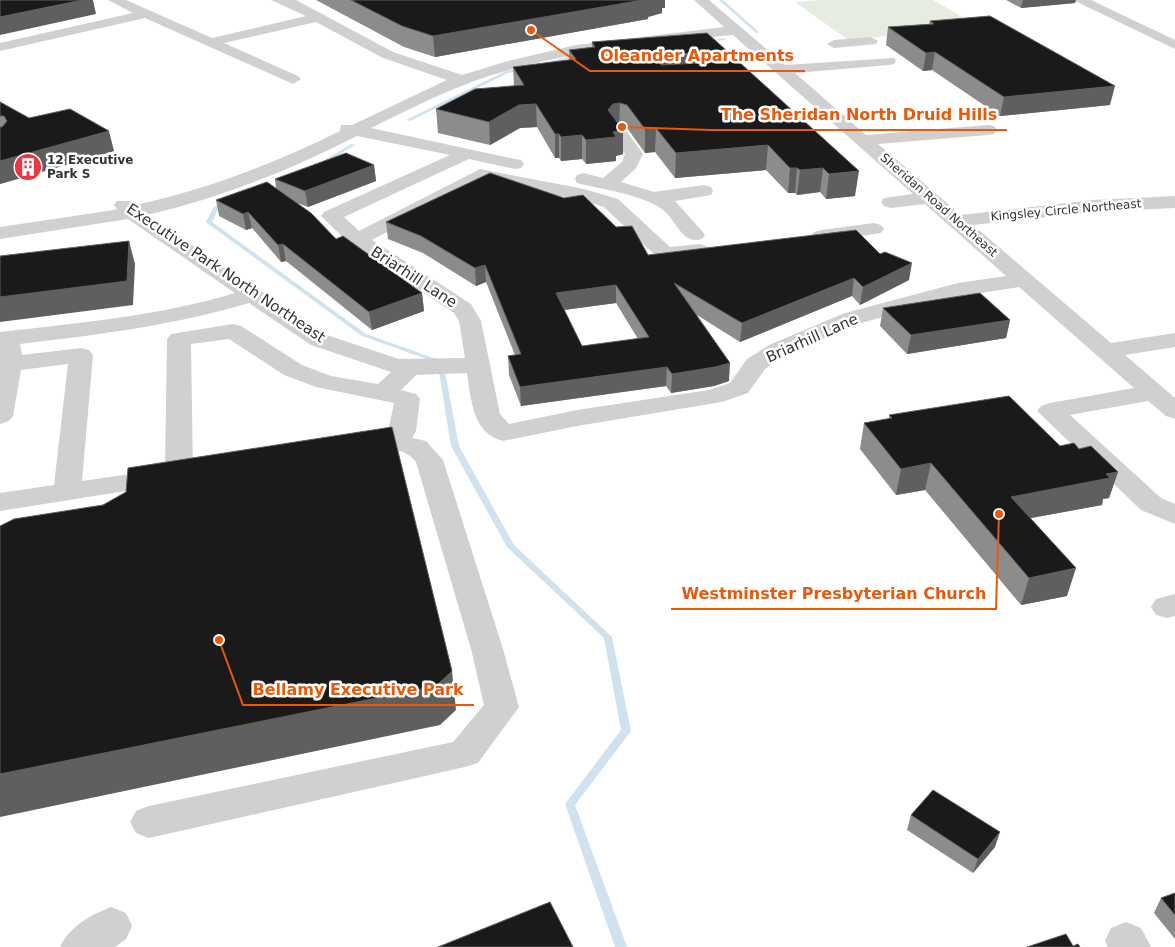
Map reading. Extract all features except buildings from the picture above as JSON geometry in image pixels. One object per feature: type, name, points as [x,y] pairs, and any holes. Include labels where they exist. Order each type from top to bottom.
[{"type":"street","name":"Sheridan Road Northeast","points":[[702,0],[734,28],[778,72],[863,140],[1175,410]]},
{"type":"street","points":[[1080,0],[1175,45]]},
{"type":"street","points":[[109,1],[147,14],[294,79]]},
{"type":"street","points":[[287,1],[388,55],[454,78]]},
{"type":"street","points":[[0,47],[147,14]]},
{"type":"street","points":[[216,44],[316,18]]},
{"type":"street","points":[[0,221],[182,201],[241,182],[296,159],[394,97],[454,78],[599,45],[734,28]]},
{"type":"street","points":[[834,44],[871,41]]},
{"type":"street","points":[[778,72],[889,61]]},
{"type":"street","points":[[344,129],[414,99],[454,78]]},
{"type":"street","points":[[344,129],[633,190],[669,205],[691,230],[642,231]]},
{"type":"street","points":[[863,140],[988,130]]},
{"type":"street","points":[[607,184],[630,164],[634,154],[619,133]]},
{"type":"street","points":[[357,240],[331,216],[468,154]]},
{"type":"street","name":"Briarhill Lane","points":[[722,247],[665,254],[610,203],[584,195],[480,175],[357,240],[462,309],[470,321],[487,416],[504,433],[577,418],[713,398],[739,388],[756,364],[777,350],[853,318],[958,290],[1025,279]]},
{"type":"street","points":[[653,198],[704,191]]},
{"type":"street","points":[[891,202],[931,198]]},
{"type":"street","name":"Kingsley Circle Northeast","points":[[958,221],[1093,206],[1175,202]]},
{"type":"street","points":[[0,233],[46,228],[127,207]]},
{"type":"street","name":"Executive Park North Northeast","points":[[127,207],[319,340],[395,366],[409,368],[478,365]]},
{"type":"street","points":[[798,238],[874,229]]},
{"type":"street","points":[[0,416],[10,364],[5,338],[80,330],[202,310],[252,295]]},
{"type":"street","points":[[179,475],[178,339],[233,331],[293,370],[325,382],[384,392],[407,399],[404,431],[397,442]]},
{"type":"street","points":[[1109,351],[1175,340]]},
{"type":"street","points":[[10,364],[81,355],[67,492]]},
{"type":"street","points":[[384,392],[409,368]]},
{"type":"street","points":[[1154,392],[1050,411],[1151,504],[1175,515]]},
{"type":"street","points":[[149,822],[465,753],[502,707],[487,650],[429,460],[418,447],[397,442],[358,448]]},
{"type":"street","points":[[0,502],[207,470]]},
{"type":"shaded area","points":[[820,0],[933,0],[983,29],[847,39],[795,2]]},
{"type":"waterway","points":[[721,0],[757,32]]},
{"type":"waterway","points":[[706,41],[724,39]]},
{"type":"waterway","points":[[533,66],[578,55]]},
{"type":"waterway","points":[[408,120],[507,72],[522,69]]},
{"type":"waterway","points":[[320,164],[353,145]]},
{"type":"waterway","points":[[227,203],[216,208],[209,222],[364,335],[437,361]]},
{"type":"waterway","points":[[442,372],[455,446],[511,547],[608,637],[626,731],[570,804],[621,947]]},
{"type":"place","name":"Oleander Apartments","points":[[531,30]]},
{"type":"place","name":"The Sheridan North Druid Hills","points":[[622,127]]},
{"type":"place","name":"12 Executive Park S","points":[[28,167]]},
{"type":"place","name":"Westminster Presbyterian Church","points":[[999,514]]},
{"type":"place","name":"Bellamy Executive Park","points":[[219,640]]}]
